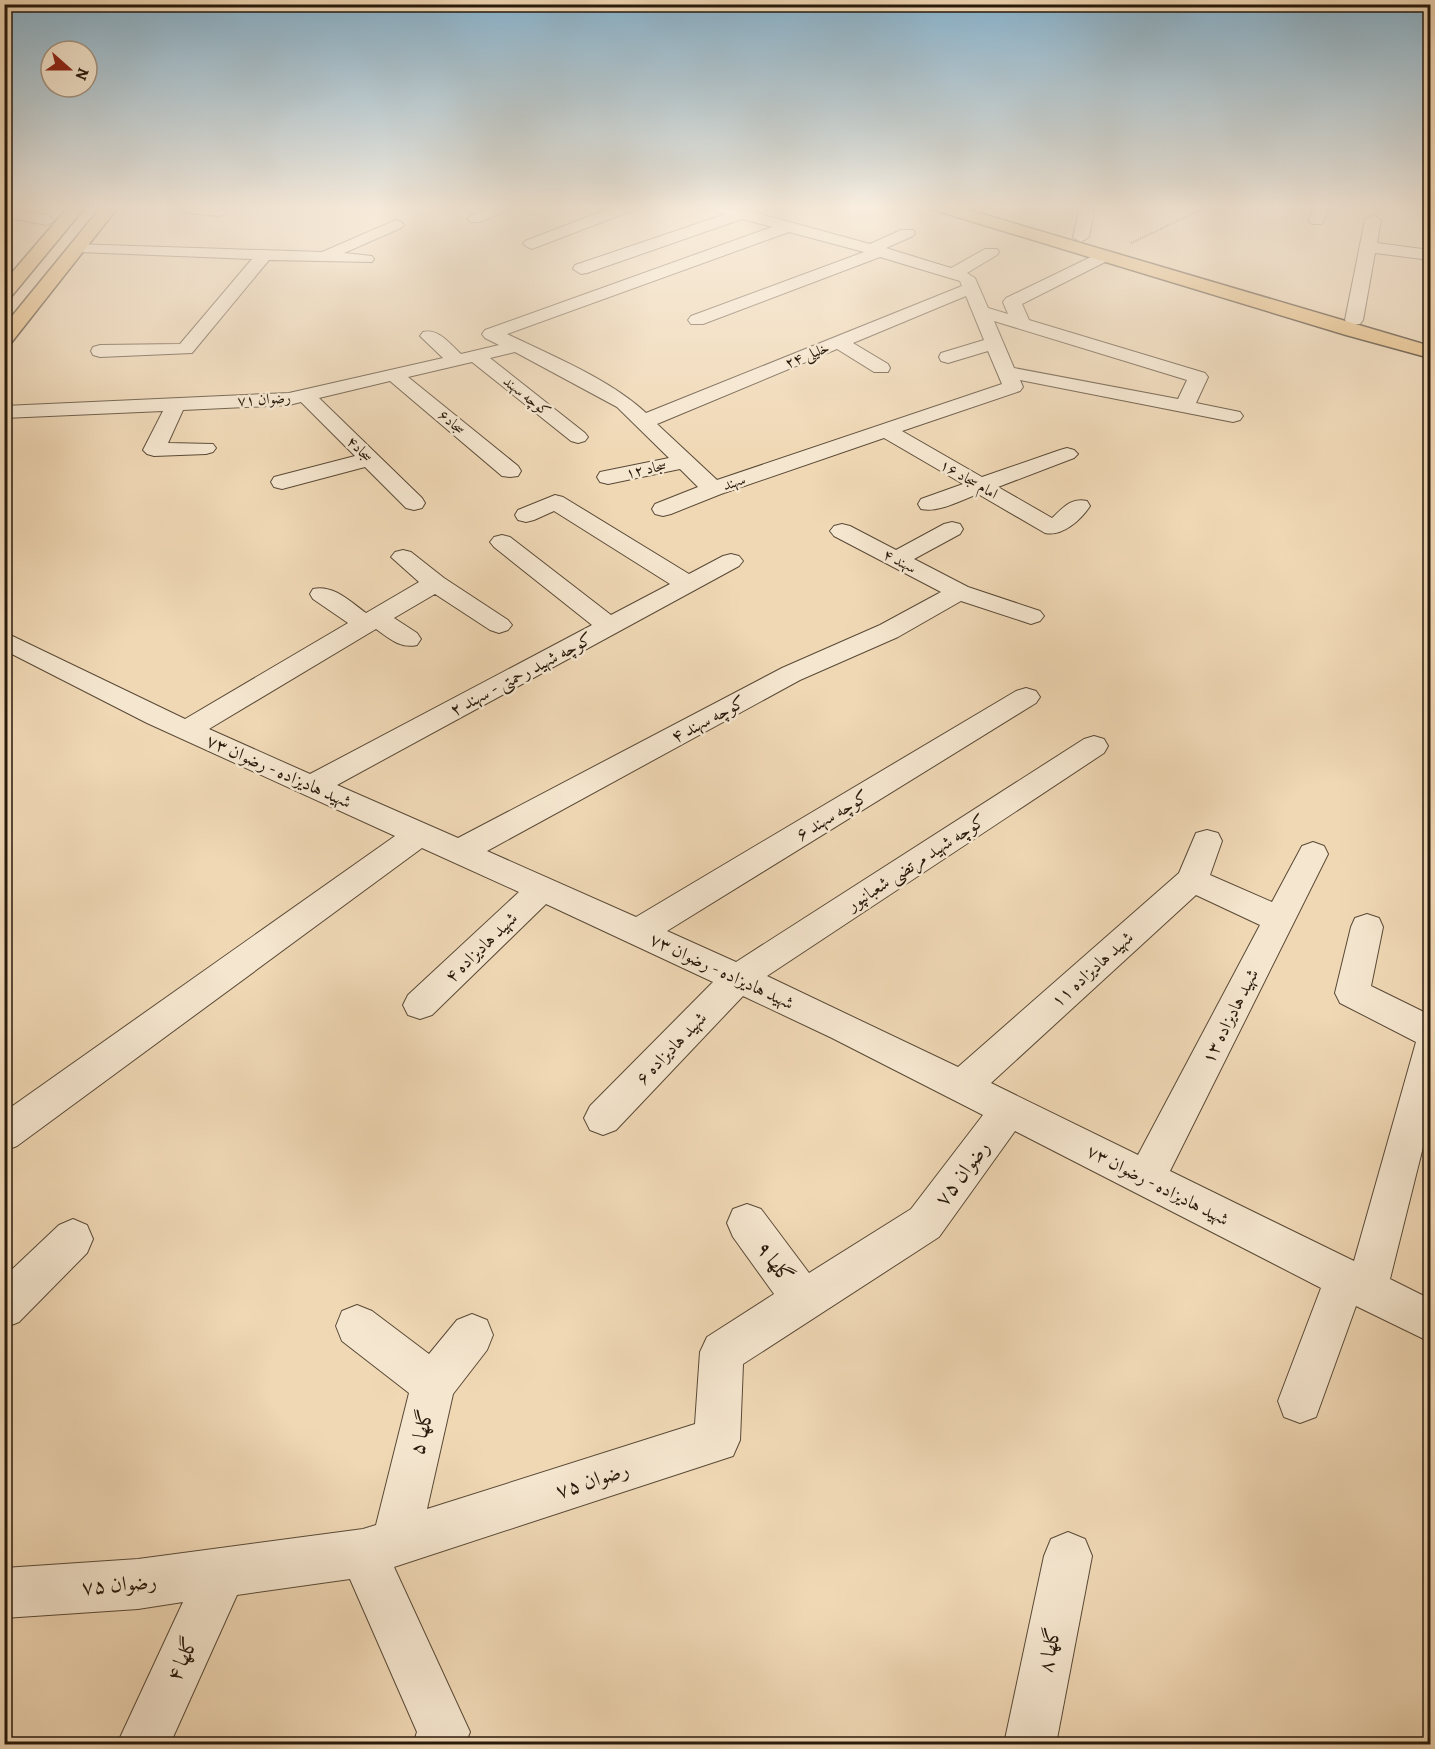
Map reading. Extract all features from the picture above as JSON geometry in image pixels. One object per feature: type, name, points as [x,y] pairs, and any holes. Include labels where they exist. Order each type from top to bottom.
[{"type":"main road","points":[[4,339],[46,288]]},
{"type":"main road","points":[[1221,288],[1353,331],[1431,352]]},
{"type":"main road","points":[[1239,288],[1431,340]]},
{"type":"street","points":[[100,351],[185,349],[237,288]]},
{"type":"street","points":[[520,308],[542,316],[619,288]]},
{"type":"street","points":[[697,320],[779,288]]},
{"type":"street","points":[[971,288],[1010,379],[1233,416]]},
{"type":"street","name":"خلیلی ۲۴","points":[[643,422],[971,288]]},
{"type":"street","points":[[1021,323],[1012,302],[1041,288]]},
{"type":"street","points":[[1354,320],[1360,288]]},
{"type":"street","points":[[980,311],[1198,377],[1184,407]]},
{"type":"street","name":"سهند","points":[[542,316],[491,334],[518,346],[624,404],[713,489],[885,430],[1010,379]]},
{"type":"street","name":"كوچه سهند","points":[[429,336],[466,358],[578,436]]},
{"type":"street","points":[[838,342],[880,368]]},
{"type":"street","points":[[948,357],[994,343]]},
{"type":"street","name":"رضوان ۷۱","points":[[4,412],[289,399],[518,346]]},
{"type":"street","name":"سجاد۶","points":[[365,362],[386,375],[510,471]]},
{"type":"street","name":"سجاد۴","points":[[305,395],[414,503]]},
{"type":"street","points":[[176,404],[154,450],[206,448]]},
{"type":"street","name":"امام سجاد ۱۶","points":[[885,430],[1053,528],[1079,506]]},
{"type":"street","points":[[929,504],[1067,454]]},
{"type":"street","points":[[282,482],[369,459]]},
{"type":"street","name":"سجاد ۱۲","points":[[608,477],[684,462]]},
{"type":"street","points":[[663,509],[713,489]]},
{"type":"street","points":[[526,515],[555,502],[688,584]]},
{"type":"street","points":[[896,559],[952,529]]},
{"type":"street","name":"سهند ۴","points":[[842,531],[959,592],[1031,616]]},
{"type":"street","points":[[502,542],[610,626]]},
{"type":"street","points":[[403,557],[435,583],[499,625]]},
{"type":"street","name":"کوچه شهید رحمتی - سهند ۲","points":[[311,786],[730,561]]},
{"type":"street","points":[[187,730],[435,583]]},
{"type":"street","name":"کوچه سهند ۴","points":[[459,852],[791,674],[889,631],[959,592]]},
{"type":"street","points":[[322,594],[408,639]]},
{"type":"street","name":"شهید هادیزاده - رضوان ۷۳","points":[[4,640],[187,730],[844,1027],[1431,1321]]},
{"type":"street","name":"کوچه سهند ۶","points":[[638,933],[1026,697]]},
{"type":"street","name":"کوچه شهید مرتضی شعبانپور","points":[[738,978],[1094,746]]},
{"type":"street","points":[[4,1134],[420,834]]},
{"type":"street","name":"شهید هادیزاده ۱۱","points":[[962,1086],[1192,880],[1207,841]]},
{"type":"street","name":"شهید هادیزاده ۱۳","points":[[1146,1178],[1313,854]]},
{"type":"street","points":[[1192,880],[1279,920]]},
{"type":"street","name":"شهید هادیزاده ۴","points":[[420,1005],[542,889]]},
{"type":"street","points":[[1367,927],[1352,993],[1431,1032]]},
{"type":"street","name":"شهید هادیزاده ۶","points":[[603,1118],[738,978]]},
{"type":"street","points":[[1300,1401],[1356,1284],[1431,1049]]},
{"type":"street","name":"رضوان ۷۵","points":[[4,1593],[138,1584],[222,1573],[379,1547],[717,1440],[722,1352],[925,1223],[1009,1110]]},
{"type":"street","name":"گلها ۹","points":[[747,1223],[804,1300]]},
{"type":"street","points":[[4,1307],[72,1239]]},
{"type":"street","points":[[357,1326],[433,1384]]},
{"type":"street","name":"گلها ۵","points":[[379,1547],[433,1384],[472,1335]]},
{"type":"street","points":[[379,1547],[447,1740]]},
{"type":"street","name":"گلها ۸","points":[[1030,1744],[1068,1556]]},
{"type":"street","name":"گلها ۴","points":[[143,1744],[222,1573]]}]
